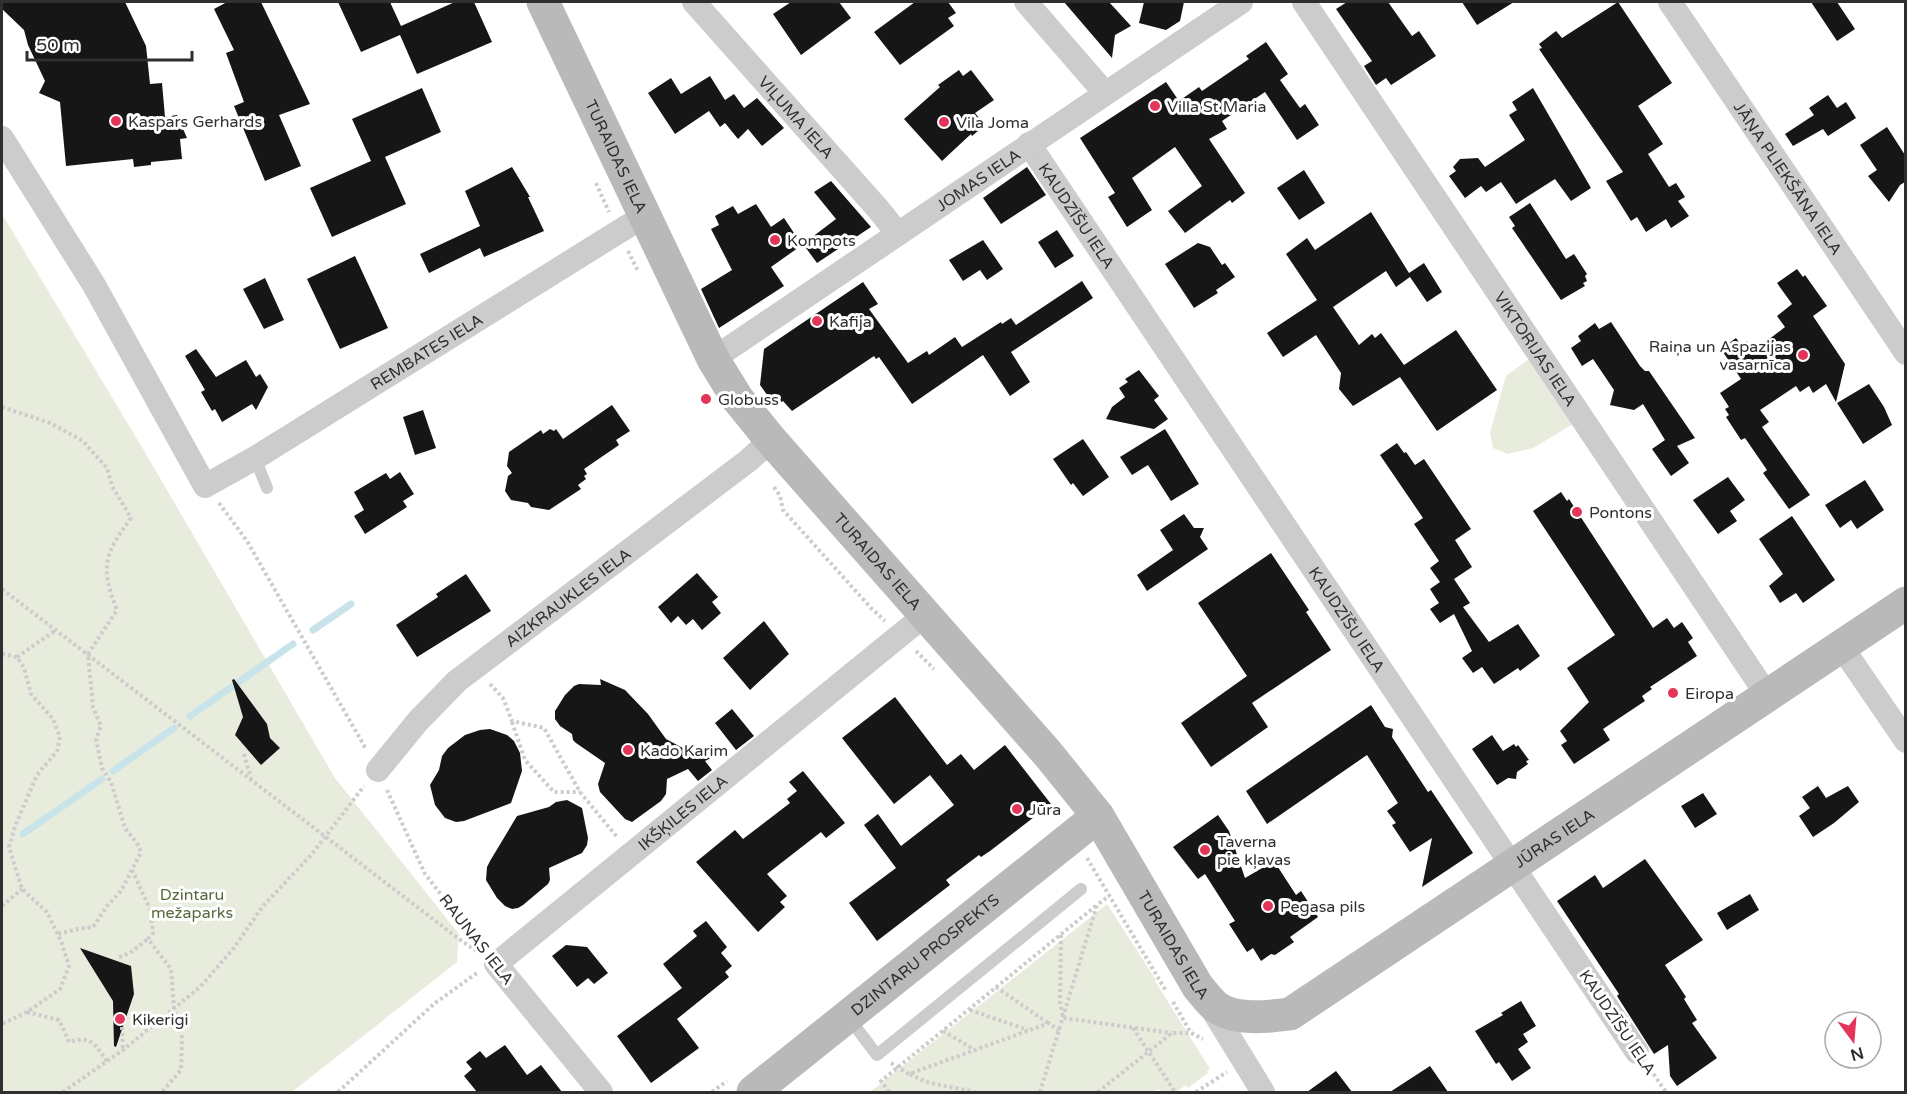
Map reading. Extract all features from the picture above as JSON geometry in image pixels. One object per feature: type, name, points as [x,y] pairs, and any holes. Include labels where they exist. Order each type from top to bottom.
[{"type":"street","name":"TURAIDAS IELA","points":[[543,2],[713,359],[763,447],[913,625],[1048,754],[1098,816],[1198,987],[1263,1092]]},
{"type":"street","name":"VIĻUMA IELA","points":[[694,2],[898,234]]},
{"type":"street","points":[[1026,2],[1105,93]]},
{"type":"street","name":"JOMAS IELA","points":[[713,359],[1241,2]]},
{"type":"street","name":"VIKTORIJAS IELA","points":[[1304,2],[1767,695]]},
{"type":"street","name":"JĀŅA PLIEKŠĀNA IELA","points":[[1670,2],[1905,353]]},
{"type":"street","points":[[2,138],[94,285],[205,486]]},
{"type":"street","name":"KAUDZĪŠU IELA","points":[[1029,144],[1638,1052]]},
{"type":"street","name":"REMBATES IELA","points":[[205,486],[255,458],[644,216]]},
{"type":"street","name":"AIZKRAUKLES IELA","points":[[378,770],[418,721],[457,681],[763,447]]},
{"type":"street","name":"JŪRAS IELA","points":[[1198,987],[1215,1006],[1240,1016],[1267,1017],[1290,1014],[1905,603]]},
{"type":"street","name":"IKŠĶILES IELA","points":[[496,964],[913,625]]},
{"type":"street","points":[[1841,646],[1905,741]]},
{"type":"street","name":"DZINTARU PROSPEKTS","points":[[742,1085],[848,1016],[1098,816]]},
{"type":"street","name":"RAUNAS IELA","points":[[496,964],[601,1092]]},
{"type":"lane","points":[[255,458],[267,488]]},
{"type":"lane","points":[[848,1016],[877,1055],[1081,890]]},
{"type":"path","points":[[2,407],[50,423],[83,441],[106,468],[112,486],[131,518],[115,539],[106,564],[108,587],[117,610],[88,654],[93,707],[101,726],[96,739],[102,768],[111,782],[125,828],[141,852],[121,891],[107,906],[93,927],[58,934]]},
{"type":"path","points":[[763,447],[783,510],[871,608],[913,625],[938,674]]},
{"type":"path","name":"RAUNAS IELA","points":[[205,486],[247,541],[378,770],[425,874],[496,964]]},
{"type":"path","points":[[2,589],[459,939],[496,964]]},
{"type":"path","points":[[2,654],[17,657],[56,630]]},
{"type":"path","points":[[2,1024],[27,1012],[60,989],[69,966],[58,934],[47,912],[22,889],[9,847],[16,824],[37,775],[57,751],[60,738],[53,719],[31,694],[24,668],[17,657]]},
{"type":"path","points":[[474,668],[503,698],[525,760],[554,792],[580,792]]},
{"type":"path","points":[[512,721],[544,728],[580,792],[632,854]]},
{"type":"path","points":[[244,754],[251,779]]},
{"type":"path","points":[[63,1092],[123,1050],[200,987],[227,957],[263,906],[312,854],[353,798],[378,770]]},
{"type":"path","points":[[119,957],[130,953],[153,933],[150,909],[132,870]]},
{"type":"path","points":[[2,906],[22,889]]},
{"type":"path","points":[[889,1092],[881,1081],[1109,896]]},
{"type":"path","points":[[1040,1092],[1098,905]]},
{"type":"path","points":[[1061,935],[1060,1002],[1063,1018]]},
{"type":"path","points":[[148,939],[171,969],[174,1008],[182,1038],[181,1070],[162,1092]]},
{"type":"path","points":[[338,1092],[435,1003],[483,969],[496,964]]},
{"type":"path","points":[[996,987],[1059,1031]]},
{"type":"path","points":[[969,1010],[1029,1031]]},
{"type":"path","points":[[27,1012],[59,1020],[69,1042],[82,1038],[92,1041],[107,1061]]},
{"type":"path","points":[[1063,1018],[1172,1033],[1191,1033]]},
{"type":"path","points":[[909,1074],[1049,1023]]},
{"type":"path","points":[[122,1027],[123,1050]]},
{"type":"path","points":[[1133,1028],[1175,1092]]},
{"type":"path","points":[[943,1031],[975,1050]]},
{"type":"path","points":[[1098,1092],[1172,1033]]},
{"type":"path","name":"KAUDZĪŠU IELA","points":[[1638,1052],[1666,1092]]},
{"type":"path","points":[[877,1055],[926,1082],[975,1092]]},
{"type":"path","points":[[1196,1092],[1245,1061]]},
{"type":"path","points":[[712,1092],[742,1085]]},
{"type":"green space","name":"Dzintaru mežaparks","points":[[2,214],[146,454],[335,778],[459,934],[457,962],[292,1092],[2,1092]]},
{"type":"green space","points":[[1529,359],[1573,424],[1533,448],[1508,454],[1493,448],[1490,433],[1506,376]]},
{"type":"green space","points":[[1107,904],[1210,1069],[1208,1073],[1188,1088],[1186,1085],[1176,1092],[1161,1092],[1158,1089],[1153,1092],[870,1092]]},
{"type":"building","points":[[2,2],[125,2],[146,46],[150,84],[162,83],[165,117],[177,115],[187,138],[180,139],[182,159],[151,162],[151,165],[134,167],[133,159],[66,166],[60,102],[39,93],[45,81],[28,45],[24,30],[2,9]]},
{"type":"building","points":[[227,2],[261,2],[310,104],[279,115],[301,166],[265,181],[234,106],[244,102],[226,53],[234,50],[214,9]]},
{"type":"building","points":[[338,2],[390,2],[401,26],[455,2],[474,2],[492,42],[417,74],[400,35],[361,52]]},
{"type":"building","points":[[791,2],[839,2],[851,18],[801,55],[773,14]]},
{"type":"building","points":[[915,2],[948,2],[956,13],[948,18],[954,26],[900,65],[874,32]]},
{"type":"building","points":[[1064,2],[1109,2],[1131,26],[1115,35],[1112,58]]},
{"type":"building","points":[[1144,2],[1184,2],[1180,21],[1166,30],[1139,23]]},
{"type":"building","points":[[1347,2],[1388,2],[1412,36],[1419,31],[1436,56],[1391,85],[1386,78],[1376,85],[1364,66],[1372,61],[1336,9]]},
{"type":"building","points":[[1462,2],[1514,2],[1477,25]]},
{"type":"building","points":[[1618,2],[1672,83],[1638,106],[1663,144],[1648,154],[1669,187],[1676,183],[1685,197],[1678,201],[1689,216],[1671,228],[1666,219],[1646,232],[1637,217],[1631,221],[1606,181],[1623,172],[1539,49],[1542,48],[1539,44],[1556,31],[1562,38]]},
{"type":"building","points":[[1811,2],[1837,2],[1855,29],[1837,41]]},
{"type":"building","points":[[1266,42],[1288,74],[1280,80],[1300,108],[1305,104],[1319,125],[1297,140],[1265,92],[1222,121],[1227,129],[1209,139],[1245,193],[1232,203],[1230,200],[1185,233],[1168,211],[1202,186],[1175,147],[1132,178],[1152,210],[1127,227],[1108,197],[1115,193],[1080,138],[1166,82],[1179,101],[1199,87],[1202,91],[1249,59],[1246,56]]},
{"type":"building","name":"Vila Joma","points":[[959,70],[963,76],[971,70],[994,100],[975,113],[985,125],[972,136],[971,134],[942,161],[904,119],[940,87],[938,85]]},
{"type":"building","points":[[710,76],[725,100],[734,94],[744,108],[757,98],[784,128],[762,146],[748,129],[738,139],[725,123],[720,127],[709,111],[675,134],[648,93],[671,78],[681,94]]},
{"type":"building","points":[[422,88],[441,132],[385,157],[406,204],[332,237],[310,188],[371,161],[352,119]]},
{"type":"building","points":[[1533,88],[1591,188],[1571,201],[1555,179],[1516,204],[1501,182],[1486,192],[1481,186],[1465,198],[1449,176],[1456,171],[1453,167],[1460,159],[1478,158],[1485,167],[1525,140],[1509,115],[1517,110],[1512,102]]},
{"type":"building","points":[[1828,95],[1837,108],[1846,102],[1856,118],[1828,136],[1823,129],[1793,146],[1785,134],[1814,115],[1809,108]]},
{"type":"building","points":[[1887,127],[1905,155],[1905,182],[1900,185],[1889,202],[1868,176],[1877,170],[1860,145]]},
{"type":"building","points":[[512,167],[530,197],[528,197],[544,231],[484,257],[480,248],[429,273],[420,254],[480,226],[465,191]]},
{"type":"building","points":[[1027,167],[1046,195],[1001,224],[983,198]]},
{"type":"building","points":[[1304,170],[1325,203],[1299,220],[1277,188]]},
{"type":"building","points":[[831,181],[871,227],[817,263],[803,244],[836,219],[814,192]]},
{"type":"building","points":[[1530,203],[1566,259],[1574,254],[1587,274],[1585,276],[1587,281],[1583,283],[1585,286],[1561,300],[1512,228],[1515,226],[1509,217]]},
{"type":"building","points":[[756,204],[771,227],[784,218],[802,245],[771,267],[784,286],[719,328],[701,289],[732,270],[711,229],[719,225],[715,216],[733,206],[738,214]]},
{"type":"building","points":[[1371,212],[1409,273],[1424,263],[1442,292],[1427,302],[1410,277],[1396,287],[1386,271],[1333,307],[1359,345],[1372,334],[1375,338],[1381,333],[1404,365],[1456,330],[1497,390],[1437,431],[1400,377],[1353,406],[1339,389],[1341,373],[1316,335],[1283,357],[1267,333],[1317,300],[1286,254],[1307,238],[1315,250]]},
{"type":"building","points":[[1057,230],[1074,256],[1055,268],[1038,242]]},
{"type":"building","points":[[983,240],[1003,269],[987,280],[980,270],[963,281],[949,260]]},
{"type":"building","points":[[1198,243],[1210,247],[1222,265],[1225,263],[1235,277],[1216,290],[1218,293],[1194,308],[1165,264]]},
{"type":"building","points":[[355,256],[388,328],[340,349],[307,279]]},
{"type":"building","points":[[1797,269],[1803,277],[1805,275],[1827,306],[1813,316],[1845,364],[1836,402],[1826,384],[1813,393],[1809,386],[1800,392],[1796,386],[1760,410],[1769,422],[1762,427],[1810,495],[1789,509],[1763,473],[1767,470],[1745,438],[1741,440],[1726,417],[1729,415],[1725,409],[1729,407],[1720,393],[1741,379],[1721,349],[1736,338],[1741,345],[1747,341],[1754,351],[1785,327],[1777,316],[1792,304],[1777,283]]},
{"type":"building","points":[[265,278],[284,320],[264,329],[243,289]]},
{"type":"building","points":[[1082,281],[1093,298],[1011,352],[1030,382],[1010,396],[983,355],[912,404],[879,357],[876,359],[874,356],[792,411],[783,401],[775,406],[760,385],[764,349],[863,282],[878,304],[869,309],[908,363],[927,351],[929,355],[955,337],[962,347],[1001,322],[1002,324],[1011,318],[1016,325]]},
{"type":"building","points":[[1611,322],[1640,366],[1645,371],[1649,371],[1695,438],[1677,446],[1689,463],[1671,476],[1652,449],[1665,440],[1643,404],[1634,410],[1610,405],[1614,390],[1593,359],[1582,366],[1571,348],[1581,341],[1578,336],[1595,323],[1599,329]]},
{"type":"building","points":[[196,349],[216,377],[246,360],[256,377],[260,374],[268,387],[256,410],[252,404],[222,422],[215,409],[212,411],[201,392],[205,390],[185,356]]},
{"type":"building","points":[[1139,370],[1159,396],[1154,400],[1168,419],[1154,429],[1106,419],[1112,407],[1125,397],[1119,388],[1128,382],[1125,379]]},
{"type":"building","points":[[1869,384],[1884,407],[1892,425],[1863,444],[1837,403]]},
{"type":"building","points":[[612,405],[630,431],[616,440],[619,445],[584,469],[587,474],[584,476],[586,479],[578,485],[581,489],[549,510],[511,500],[505,491],[508,476],[512,473],[507,466],[509,452],[541,430],[543,434],[550,429],[554,431],[556,429],[563,439]]},
{"type":"building","points":[[423,410],[436,448],[415,455],[403,417]]},
{"type":"building","points":[[1165,429],[1199,484],[1171,501],[1148,465],[1132,475],[1120,457]]},
{"type":"building","points":[[1083,439],[1109,477],[1083,496],[1073,483],[1071,485],[1053,459]]},
{"type":"building","points":[[1397,443],[1415,465],[1424,459],[1471,529],[1455,540],[1472,567],[1454,579],[1470,603],[1463,607],[1489,642],[1518,624],[1540,656],[1520,671],[1518,668],[1494,684],[1482,667],[1473,673],[1462,658],[1472,651],[1454,614],[1440,623],[1430,609],[1439,603],[1430,589],[1440,582],[1430,568],[1439,561],[1414,524],[1423,518],[1380,455]]},
{"type":"building","points":[[400,472],[414,494],[403,501],[407,507],[365,534],[354,516],[364,510],[354,492],[386,473],[390,479]]},
{"type":"building","points":[[1728,477],[1745,500],[1730,511],[1737,521],[1718,534],[1693,500]]},
{"type":"building","points":[[1865,480],[1884,510],[1857,529],[1851,520],[1840,528],[1825,505]]},
{"type":"building","points":[[1561,492],[1567,501],[1569,499],[1653,628],[1667,618],[1674,628],[1682,622],[1693,638],[1688,642],[1697,656],[1650,687],[1652,689],[1642,696],[1645,701],[1603,729],[1610,740],[1574,764],[1561,745],[1567,741],[1560,731],[1589,702],[1567,668],[1615,635],[1533,511]]},
{"type":"building","points":[[1184,514],[1194,528],[1204,528],[1200,537],[1208,549],[1147,591],[1137,575],[1173,550],[1160,530]]},
{"type":"building","points":[[1792,516],[1835,580],[1803,603],[1796,593],[1780,603],[1769,586],[1783,574],[1759,539]]},
{"type":"building","points":[[1271,553],[1309,610],[1306,612],[1331,650],[1252,703],[1268,727],[1211,767],[1181,723],[1247,676],[1198,603]]},
{"type":"building","points":[[697,573],[718,597],[712,602],[721,613],[702,630],[693,619],[686,625],[678,616],[671,623],[658,607]]},
{"type":"building","points":[[466,574],[491,611],[417,657],[396,625],[438,597],[436,594]]},
{"type":"building","points":[[764,621],[789,654],[750,690],[723,658]]},
{"type":"building","points":[[234,679],[267,724],[270,738],[280,748],[261,765],[235,735],[243,717],[232,680]]},
{"type":"building","name":"Kado Karim","points":[[600,679],[625,690],[648,714],[666,739],[692,753],[720,751],[721,753],[705,761],[712,770],[698,781],[688,769],[667,779],[666,794],[661,801],[632,822],[625,819],[600,792],[598,784],[605,763],[576,743],[572,734],[560,726],[555,719],[555,711],[574,686],[579,684],[601,685]]},
{"type":"building","points":[[895,697],[947,765],[961,754],[974,770],[1005,745],[1051,804],[990,851],[981,857],[979,855],[946,880],[950,885],[877,941],[849,903],[896,868],[864,825],[878,814],[901,846],[954,805],[930,775],[894,804],[842,738]]},
{"type":"building","points":[[1371,705],[1385,727],[1393,729],[1392,737],[1428,792],[1431,790],[1473,853],[1422,887],[1432,838],[1410,852],[1392,825],[1396,823],[1387,811],[1398,803],[1367,755],[1267,824],[1246,791]]},
{"type":"building","points":[[732,709],[754,736],[736,750],[715,723]]},
{"type":"building","points":[[490,729],[507,735],[514,741],[520,753],[522,771],[511,803],[464,821],[456,822],[445,818],[435,805],[430,785],[439,770],[442,756],[448,748],[465,735]]},
{"type":"building","points":[[1492,735],[1503,751],[1514,744],[1516,747],[1518,745],[1529,760],[1526,761],[1528,764],[1517,772],[1516,779],[1508,778],[1497,785],[1472,749]]},
{"type":"building","points":[[803,771],[845,823],[826,838],[821,832],[767,874],[787,896],[780,902],[785,907],[758,932],[696,862],[735,830],[743,839],[790,803],[787,799],[797,791],[789,782]]},
{"type":"building","points":[[1818,786],[1826,798],[1848,786],[1859,802],[1813,837],[1799,816],[1810,808],[1802,797]]},
{"type":"building","points":[[1703,793],[1717,814],[1695,828],[1681,806]]},
{"type":"building","points":[[567,800],[582,808],[588,838],[587,845],[582,853],[549,868],[548,884],[523,905],[512,909],[505,906],[486,880],[490,861],[517,816]]},
{"type":"building","name":"Pegasa pils","points":[[1218,815],[1229,831],[1245,878],[1274,861],[1296,895],[1301,891],[1318,917],[1290,937],[1294,942],[1261,961],[1253,948],[1247,952],[1229,924],[1235,921],[1205,874],[1198,879],[1173,847]]},
{"type":"building","points":[[1645,859],[1703,940],[1665,965],[1686,997],[1684,999],[1697,1020],[1692,1023],[1717,1058],[1677,1086],[1670,1076],[1668,1045],[1654,1054],[1617,996],[1619,994],[1557,901],[1595,875],[1603,888]]},
{"type":"building","points":[[1750,894],[1759,910],[1727,930],[1717,913]]},
{"type":"building","points":[[706,921],[727,947],[721,953],[732,966],[725,972],[729,977],[677,1019],[699,1048],[651,1083],[617,1036],[682,988],[663,964],[697,936],[693,931]]},
{"type":"building","points":[[566,945],[587,947],[608,973],[594,984],[588,978],[577,987],[552,956]]},
{"type":"building","points":[[80,948],[131,966],[134,994],[116,1047],[114,1046],[113,1001]]},
{"type":"building","points":[[1521,1001],[1536,1026],[1523,1034],[1528,1042],[1518,1049],[1531,1068],[1512,1081],[1499,1062],[1496,1064],[1475,1031],[1503,1015],[1501,1013]]},
{"type":"building","points":[[505,1045],[527,1075],[541,1065],[562,1092],[477,1092],[464,1076],[472,1069],[466,1062],[480,1051],[486,1058]]},
{"type":"building","points":[[1430,1066],[1448,1092],[1390,1092]]},
{"type":"building","points":[[1336,1071],[1352,1092],[1307,1092]]},
{"type":"waterway","points":[[313,630],[351,604]]},
{"type":"waterway","points":[[190,716],[293,644]]},
{"type":"waterway","points":[[113,771],[174,728]]},
{"type":"waterway","points":[[23,834],[102,779]]},
{"type":"place","name":"Villa St Maria","points":[[1155,106]]},
{"type":"place","name":"Kaspars Gerhards","points":[[116,121]]},
{"type":"place","name":"Vila Joma","points":[[944,122]]},
{"type":"place","name":"Kompots","points":[[775,240]]},
{"type":"place","name":"Kafija","points":[[817,321]]},
{"type":"place","name":"Raiņa un Aspazijas vasarnīca","points":[[1803,355]]},
{"type":"place","name":"Globuss","points":[[706,399]]},
{"type":"place","name":"Pontons","points":[[1577,512]]},
{"type":"place","name":"Eiropa","points":[[1673,693]]},
{"type":"place","name":"Kado Karim","points":[[628,750]]},
{"type":"place","name":"Jūra","points":[[1017,809]]},
{"type":"place","name":"Taverna pie kļavas","points":[[1205,850]]},
{"type":"place","name":"Pegasa pils","points":[[1268,906]]},
{"type":"place","name":"Kikerigi","points":[[120,1019]]}]
